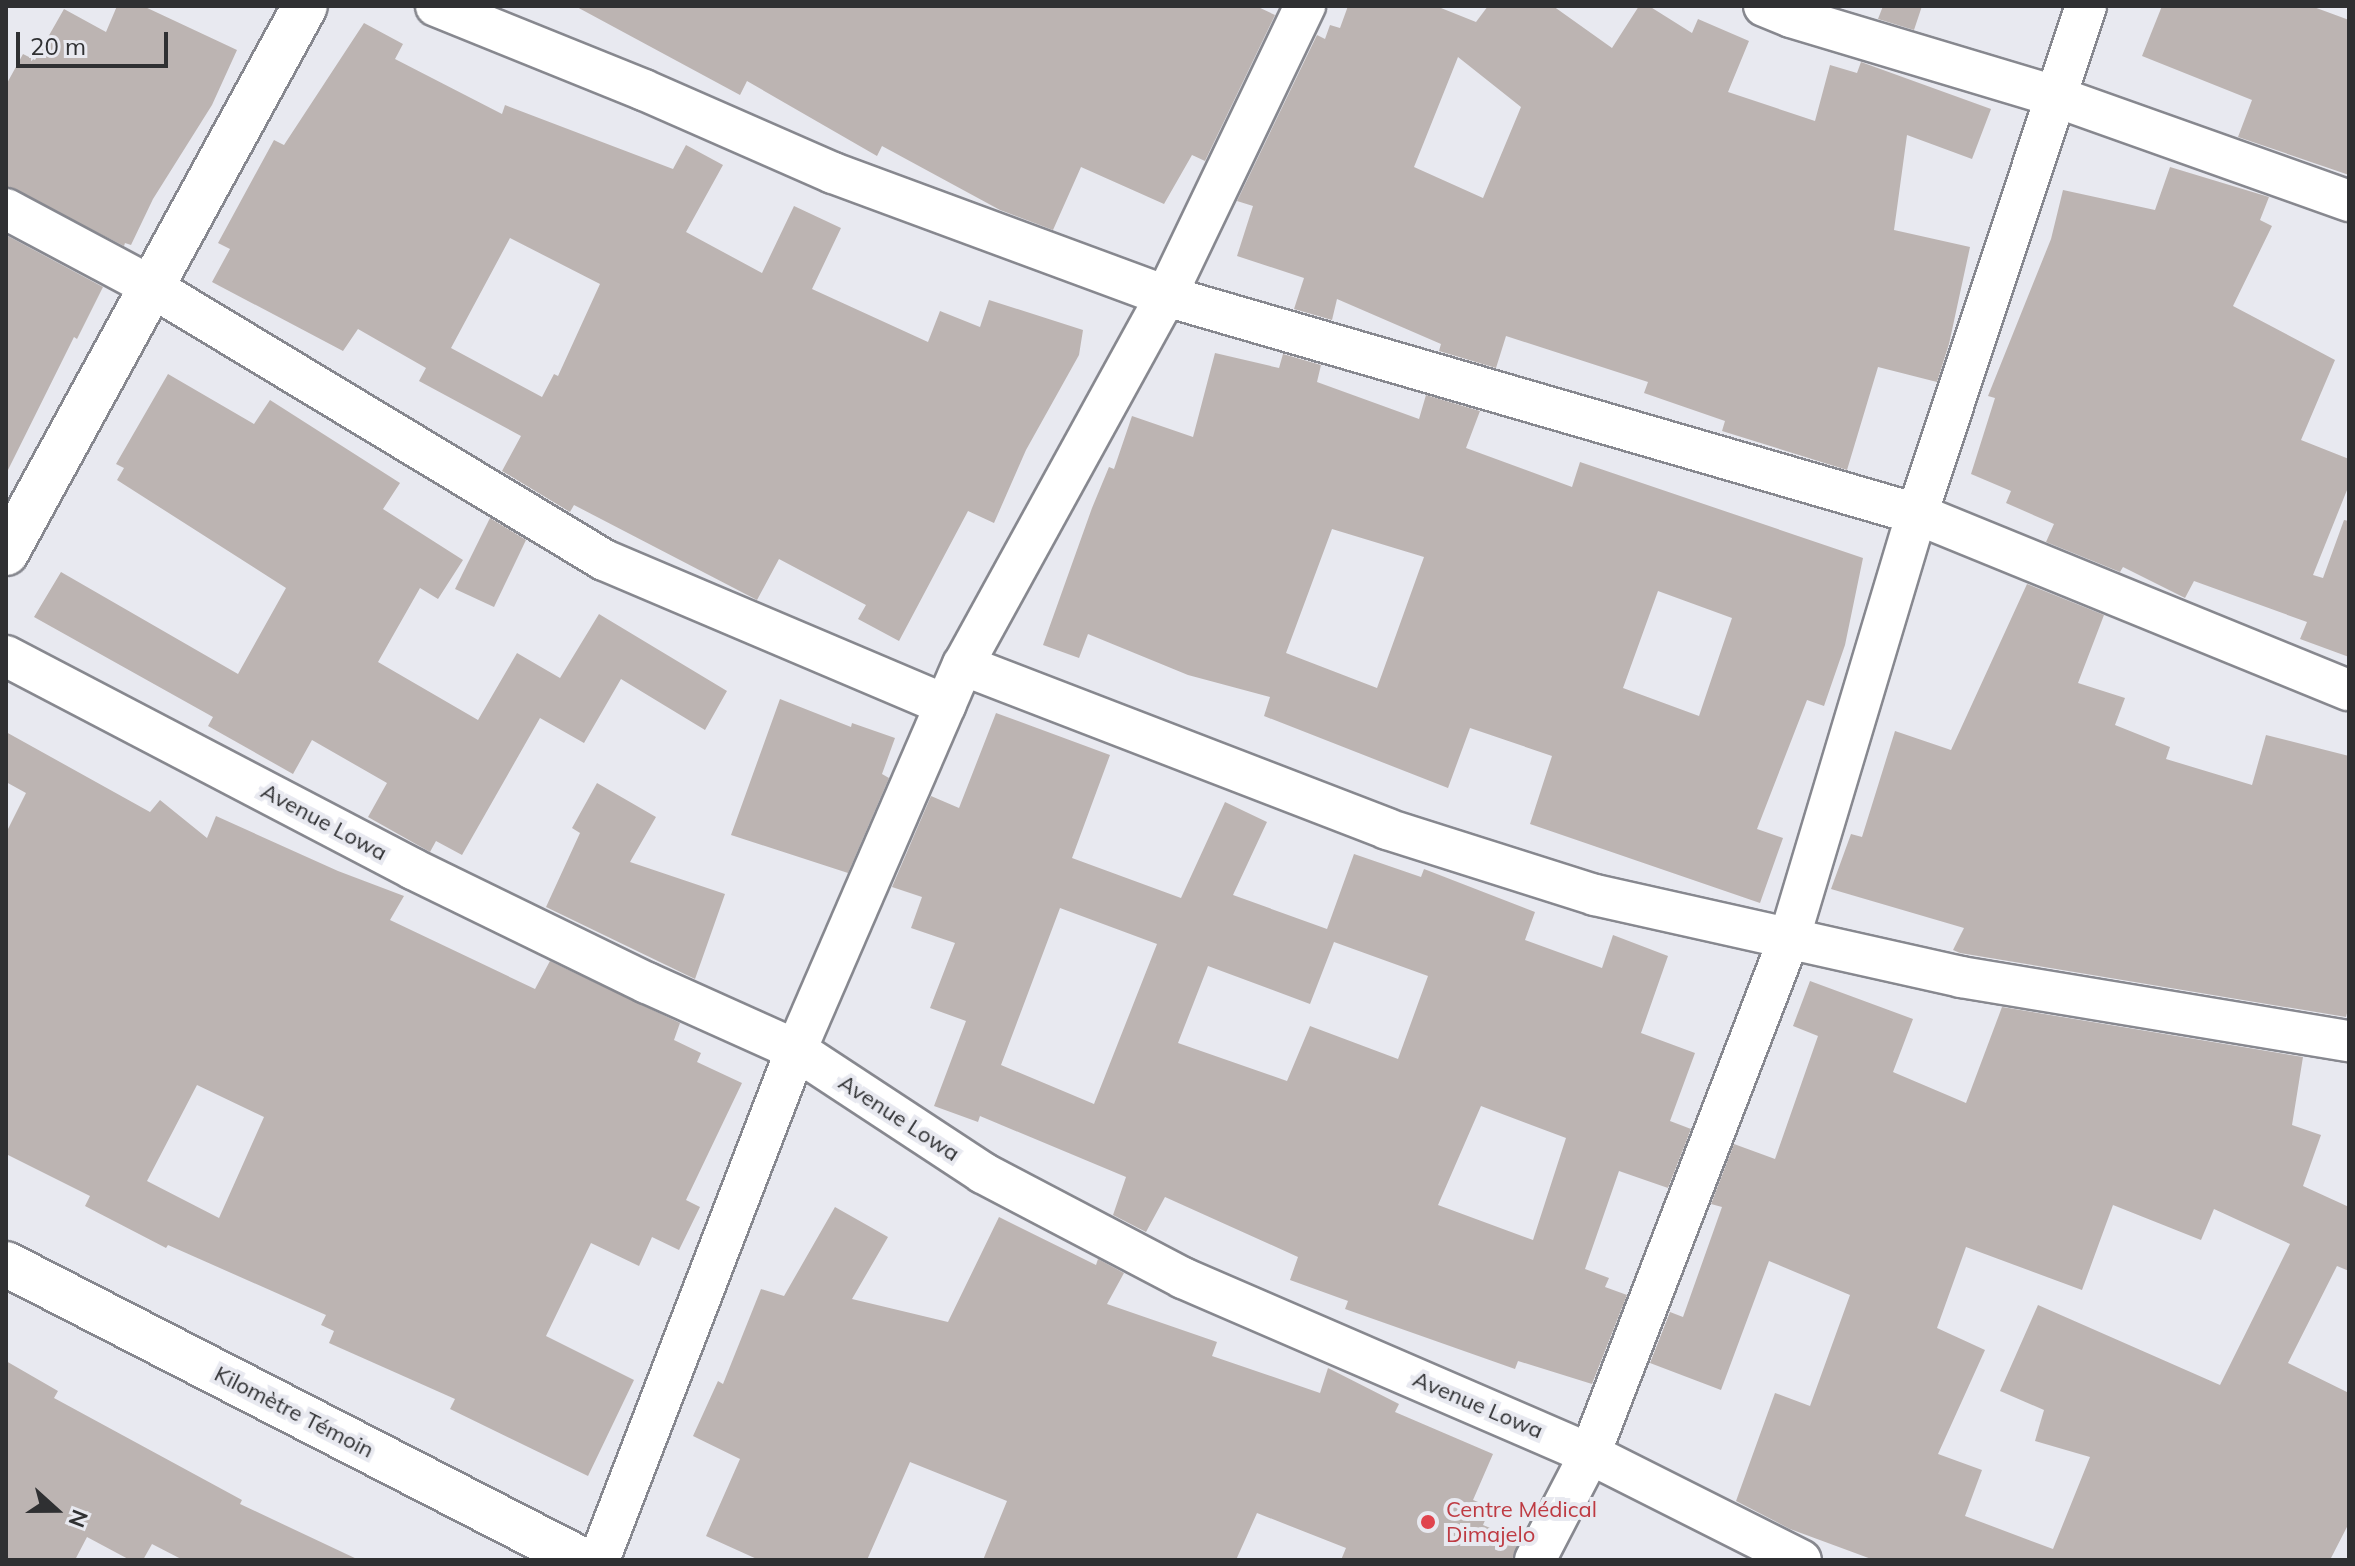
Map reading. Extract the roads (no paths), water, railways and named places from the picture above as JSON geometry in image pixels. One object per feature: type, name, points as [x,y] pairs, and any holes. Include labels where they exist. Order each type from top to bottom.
[{"type":"main road","points":[[6,553],[305,6]]},
{"type":"main road","name":"Kilomètre Témoin","points":[[6,1264],[582,1560]]},
{"type":"street","points":[[436,6],[644,90],[833,173],[1166,296],[1917,514],[2349,690]]},
{"type":"street","points":[[599,1560],[796,1050],[963,665],[1166,296],[1305,6]]},
{"type":"street","points":[[1764,6],[1791,17],[2054,96],[2349,201]]},
{"type":"street","points":[[1535,1560],[1590,1454],[1790,936],[1917,514],[2086,6]]},
{"type":"street","points":[[6,209],[150,286],[604,560],[945,705]]},
{"type":"street","name":"Avenue Lowa","points":[[6,656],[413,869],[647,983],[796,1050],[983,1173],[1183,1278],[1590,1454],[1801,1560]]},
{"type":"street","points":[[963,665],[1387,829],[1595,895],[1790,936],[1961,977],[2349,1041]]},
{"type":"place","name":"Centre Médical Dimajelo","points":[[1428,1522]]}]
